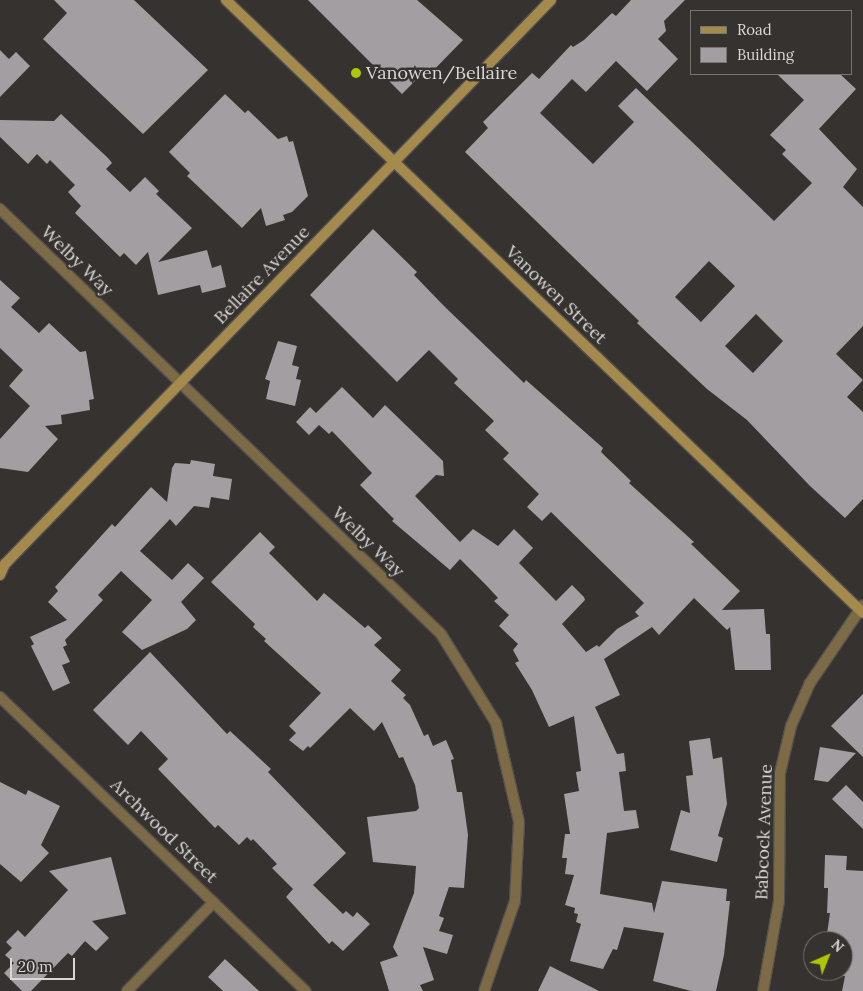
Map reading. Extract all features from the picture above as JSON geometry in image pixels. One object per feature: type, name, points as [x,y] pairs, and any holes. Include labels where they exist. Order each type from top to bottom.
[{"type":"main road","name":"Vanowen Street","points":[[226,0],[862,609]]},
{"type":"main road","name":"Bellaire Avenue","points":[[0,575],[2,562],[179,383],[551,0]]},
{"type":"street","name":"Welby Way","points":[[0,210],[440,634],[496,723],[519,822],[515,901],[484,991]]},
{"type":"street","name":"Babcock Avenue","points":[[763,991],[778,901],[780,773],[791,726],[810,683],[862,609]]},
{"type":"street","name":"Archwood Street","points":[[0,697],[305,991]]},
{"type":"street","points":[[127,991],[214,902]]},
{"type":"building","points":[[54,0],[134,0],[208,70],[143,134],[43,39],[67,13]]},
{"type":"building","points":[[308,0],[417,0],[463,40],[426,78],[422,74],[402,94]]},
{"type":"building","points":[[631,0],[685,0],[664,21],[666,31],[658,39],[678,59],[647,91],[616,61],[586,92],[572,79],[540,113],[593,164],[634,122],[618,106],[636,88],[774,221],[812,183],[782,154],[786,150],[770,135],[804,100],[778,75],[841,75],[856,89],[819,129],[857,169],[843,187],[863,207],[863,326],[836,354],[863,380],[847,397],[863,412],[863,499],[845,518],[810,486],[747,420],[707,389],[637,323],[639,321],[465,152],[488,128],[483,122],[532,73],[539,79],[571,45],[573,47],[584,40],[612,13],[616,16]],"holes":[[[709,261],[735,286],[701,322],[675,297]],[[756,314],[783,341],[753,373],[725,346]]]},
{"type":"building","points":[[0,50],[9,59],[16,52],[30,66],[0,97]]},
{"type":"building","points":[[225,94],[245,113],[248,110],[278,139],[287,136],[289,142],[293,141],[308,196],[292,212],[283,215],[285,220],[266,226],[261,208],[242,228],[187,176],[190,173],[169,152]]},
{"type":"building","points":[[61,114],[108,158],[112,163],[106,169],[130,192],[145,177],[159,191],[156,194],[192,228],[158,262],[207,250],[212,268],[221,265],[226,287],[202,293],[200,285],[158,295],[148,252],[136,265],[124,253],[120,257],[75,213],[81,206],[68,192],[75,185],[50,160],[47,164],[37,154],[28,164],[0,137],[0,120],[54,121]]},
{"type":"building","points":[[373,229],[417,272],[414,275],[445,307],[524,383],[526,380],[603,448],[601,452],[631,481],[629,483],[694,542],[691,544],[740,591],[722,610],[764,609],[766,634],[770,634],[771,670],[735,670],[730,627],[727,630],[694,598],[659,635],[652,627],[604,659],[620,695],[595,707],[617,754],[624,753],[626,771],[619,772],[624,811],[636,810],[639,828],[607,833],[600,894],[652,903],[654,913],[662,881],[727,889],[726,901],[730,901],[724,955],[716,991],[691,991],[653,981],[664,933],[624,927],[617,950],[613,949],[603,969],[570,961],[581,924],[576,922],[578,914],[574,913],[575,908],[565,905],[574,875],[565,874],[567,858],[562,858],[565,834],[570,834],[564,794],[579,791],[576,772],[581,771],[574,716],[549,727],[532,690],[515,663],[519,661],[513,650],[518,644],[499,626],[509,615],[494,601],[498,598],[487,586],[460,559],[450,570],[392,521],[394,519],[360,485],[372,473],[332,431],[329,434],[319,425],[309,435],[296,422],[310,407],[316,413],[342,387],[373,418],[385,405],[443,461],[444,476],[436,475],[415,496],[460,542],[473,529],[498,546],[514,529],[533,548],[519,563],[556,601],[572,585],[584,597],[585,600],[562,624],[586,652],[597,645],[599,647],[617,629],[639,616],[635,612],[644,603],[551,512],[542,521],[527,507],[539,494],[503,459],[509,453],[485,430],[494,421],[454,383],[458,379],[429,350],[397,382],[310,295]]},
{"type":"building","points":[[0,280],[20,298],[11,307],[39,333],[49,323],[80,352],[86,351],[94,399],[89,400],[90,410],[61,415],[62,424],[45,426],[58,439],[28,472],[0,468],[0,439],[30,406],[9,386],[23,370],[0,348]]},
{"type":"building","points":[[278,341],[297,346],[292,365],[299,367],[296,379],[301,380],[295,406],[266,399],[270,381],[265,379]]},
{"type":"building","points":[[191,460],[215,464],[213,476],[232,479],[229,500],[211,497],[209,508],[194,506],[176,526],[170,519],[140,551],[172,580],[188,563],[204,578],[181,602],[196,620],[187,629],[142,650],[122,632],[152,600],[121,571],[98,595],[103,600],[65,640],[67,645],[63,647],[70,662],[62,665],[70,683],[53,691],[31,646],[34,644],[30,637],[67,620],[48,602],[58,591],[55,587],[112,524],[115,527],[151,487],[167,502],[172,468],[175,463],[190,464]]},
{"type":"building","points":[[260,532],[275,547],[269,553],[317,601],[324,593],[365,628],[368,625],[382,638],[374,645],[401,670],[391,681],[406,695],[403,698],[410,705],[424,736],[428,734],[433,746],[446,740],[454,759],[451,760],[457,792],[462,792],[468,835],[464,888],[449,887],[439,916],[444,918],[439,931],[453,935],[447,954],[423,947],[434,980],[420,985],[423,991],[389,991],[380,962],[398,956],[393,947],[414,893],[416,866],[373,862],[367,817],[416,811],[419,808],[415,785],[403,757],[399,758],[382,722],[374,731],[350,708],[310,748],[308,746],[303,751],[289,740],[296,733],[289,726],[321,693],[264,641],[266,639],[253,627],[255,624],[211,582]]},
{"type":"building","points":[[150,652],[227,734],[230,731],[271,769],[268,772],[346,853],[313,885],[343,914],[346,911],[353,917],[357,912],[370,924],[343,951],[332,941],[329,944],[286,897],[293,889],[272,868],[277,864],[253,839],[251,841],[247,837],[239,845],[218,825],[215,828],[158,769],[168,759],[141,731],[128,745],[93,710]]},
{"type":"building","points":[[863,694],[863,757],[831,726]]},
{"type":"building","points":[[710,738],[713,759],[722,757],[727,804],[718,836],[723,838],[717,862],[670,850],[681,810],[690,813],[686,776],[693,775],[689,741]]},
{"type":"building","points":[[820,747],[856,753],[828,782],[814,780]]},
{"type":"building","points":[[0,782],[26,795],[28,790],[60,806],[41,845],[49,853],[21,882],[0,864]]},
{"type":"building","points":[[846,785],[863,802],[863,829],[832,799]]},
{"type":"building","points":[[825,855],[847,856],[846,870],[863,871],[863,991],[842,991],[844,981],[853,981],[853,931],[827,931],[830,913],[827,913],[828,888],[824,888]]},
{"type":"building","points":[[111,857],[126,914],[92,921],[109,938],[96,951],[85,941],[72,956],[68,953],[31,991],[22,991],[4,973],[14,963],[5,955],[12,948],[6,942],[18,930],[25,937],[68,890],[49,871]]},
{"type":"building","points":[[225,959],[259,991],[223,991],[208,977]]},
{"type":"building","points":[[550,966],[599,991],[538,991]]},
{"type":"place","name":"Vanowen/Bellaire","points":[[356,73]]}]
